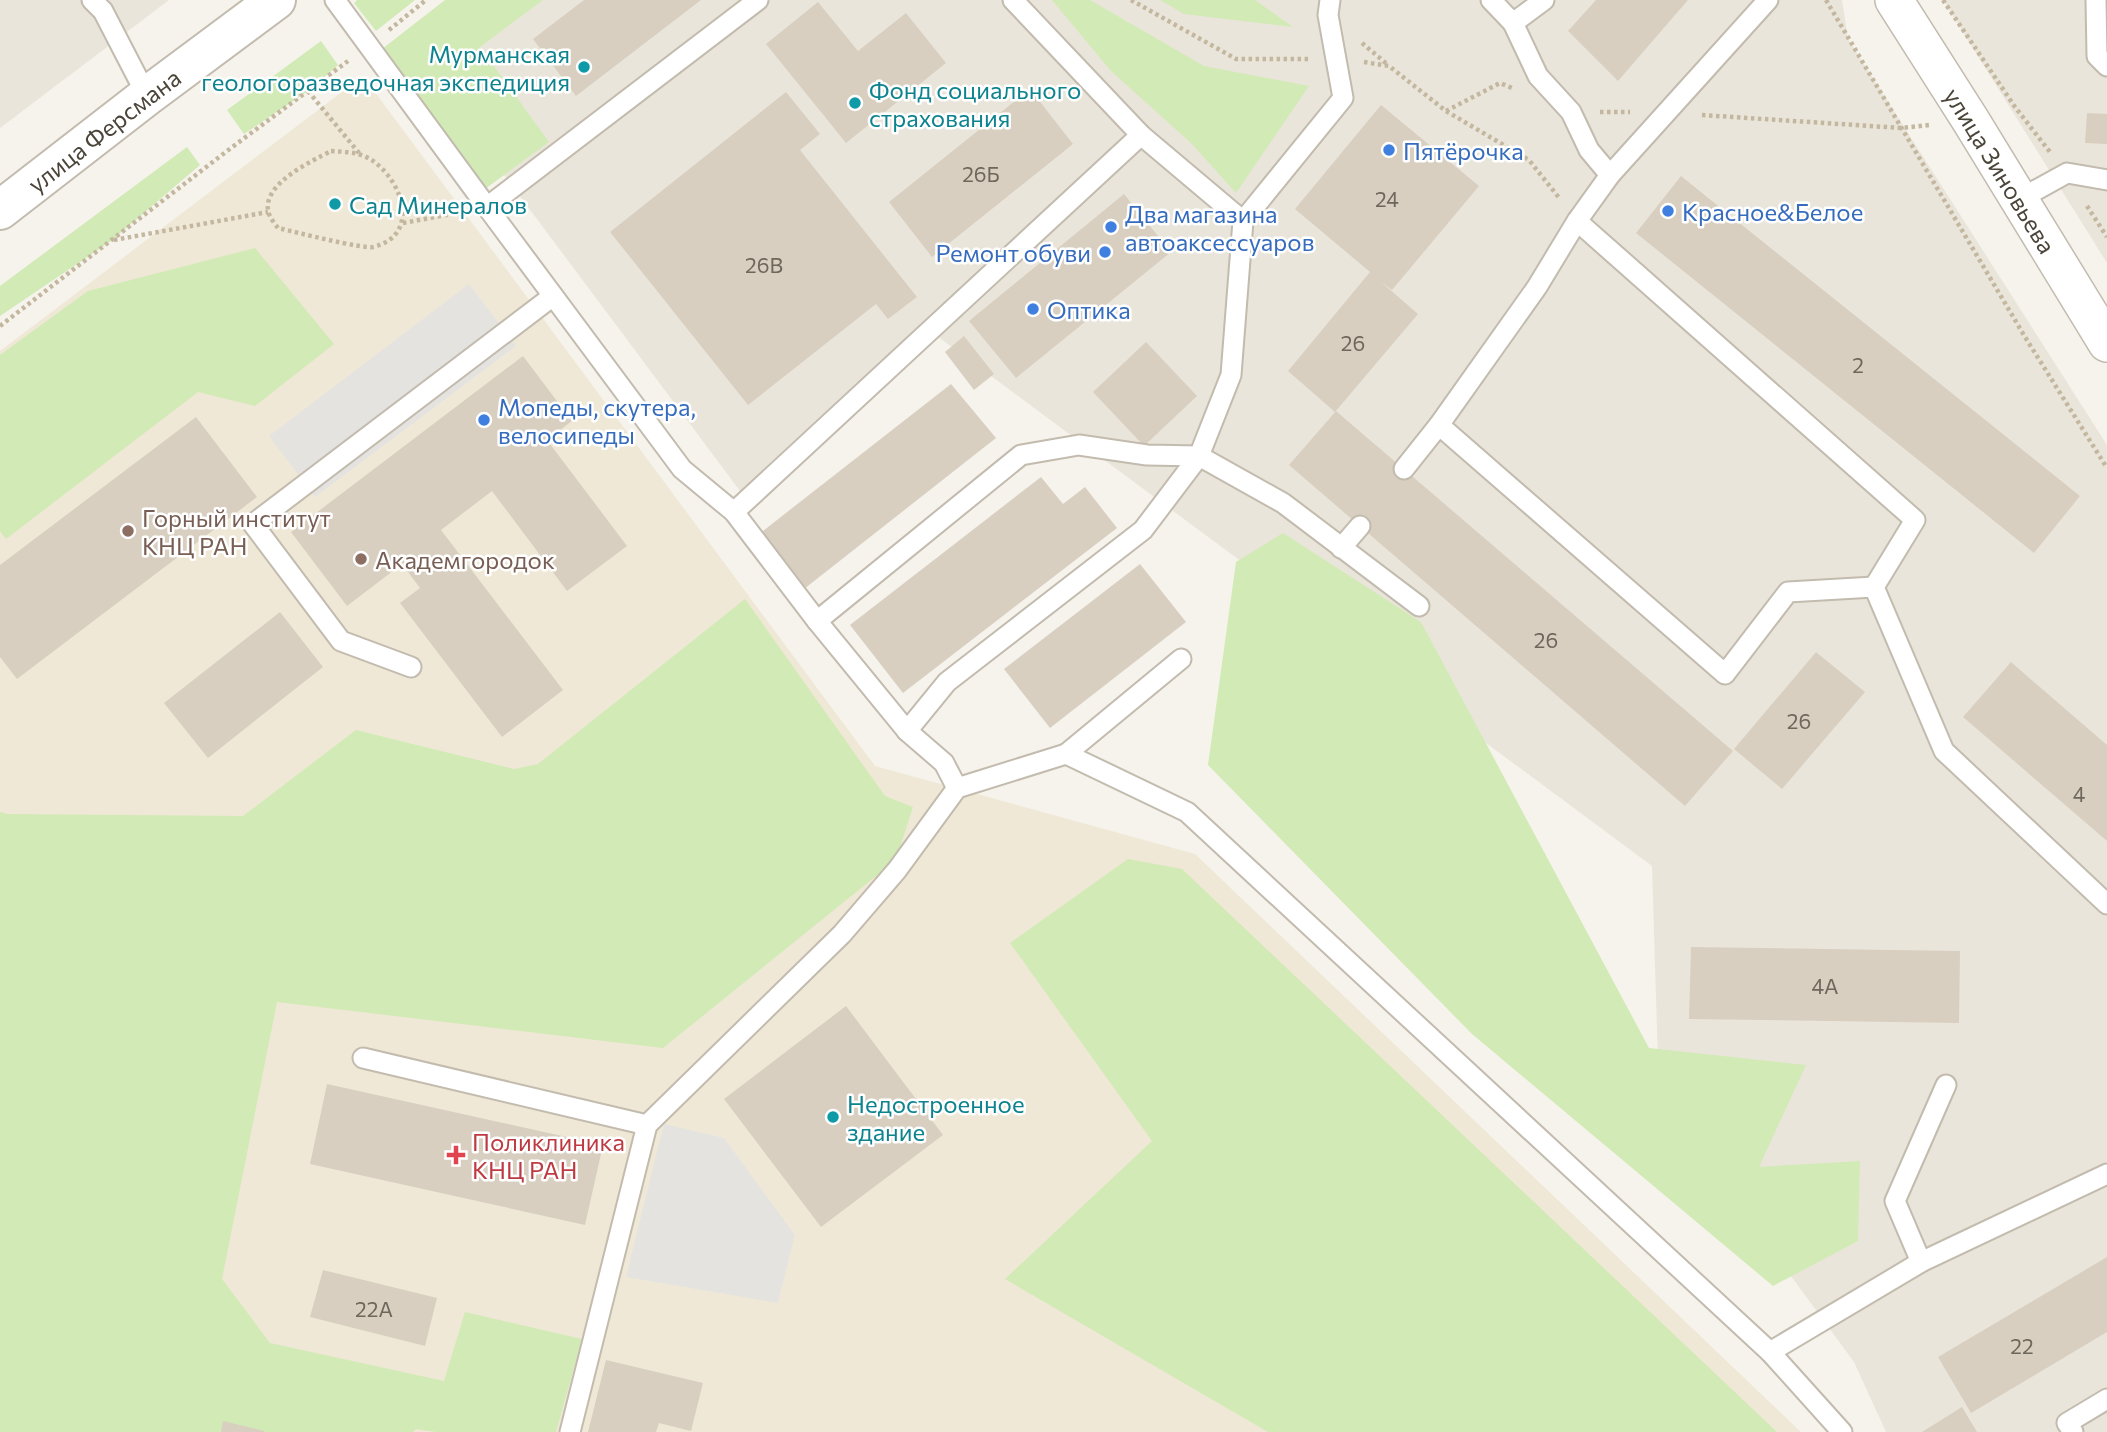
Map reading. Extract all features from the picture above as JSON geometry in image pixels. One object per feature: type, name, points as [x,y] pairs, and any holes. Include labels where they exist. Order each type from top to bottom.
[{"type":"street","name":"улица Ферсмана","points":[[0,210],[276,0]]},
{"type":"street","name":"улица Зиновьева","points":[[1894,0],[2107,343]]},
{"type":"lane","points":[[92,0],[103,11],[147,96]]},
{"type":"lane","points":[[335,0],[682,469],[734,512],[817,621],[907,731],[944,763],[957,788]]},
{"type":"lane","points":[[487,207],[758,0]]},
{"type":"lane","points":[[1013,0],[1142,135],[1243,221]]},
{"type":"lane","points":[[907,731],[947,682],[1143,530],[1199,456],[1231,376],[1243,221],[1343,99],[1328,15],[1330,0]]},
{"type":"lane","points":[[1491,0],[1513,23],[1538,76],[1571,112],[1589,150],[1610,174]]},
{"type":"lane","points":[[1513,23],[1544,0]]},
{"type":"lane","points":[[1404,469],[1439,425],[1537,287],[1577,221],[1610,174],[1768,0]]},
{"type":"lane","points":[[2096,0],[2097,56],[2107,66]]},
{"type":"lane","points":[[734,512],[1142,135]]},
{"type":"lane","points":[[2018,200],[2067,173],[2107,180]]},
{"type":"lane","points":[[1577,221],[1915,520],[1874,587]]},
{"type":"lane","points":[[411,667],[341,641],[253,524],[553,296]]},
{"type":"lane","points":[[1439,425],[1725,674],[1788,592],[1874,587]]},
{"type":"lane","points":[[817,621],[1021,455],[1079,445],[1147,455],[1199,456],[1283,503],[1419,606]]},
{"type":"lane","points":[[1341,548],[1360,526]]},
{"type":"lane","points":[[1874,587],[1944,751],[2107,904]]},
{"type":"lane","points":[[570,1432],[647,1125],[842,933],[897,870],[957,788],[1066,754],[1181,659]]},
{"type":"lane","points":[[1066,754],[1187,812],[1770,1352],[1842,1432]]},
{"type":"lane","points":[[363,1058],[647,1125]]},
{"type":"lane","points":[[1921,1262],[1895,1200],[1946,1085]]},
{"type":"lane","points":[[1770,1352],[1921,1262],[2107,1174]]},
{"type":"lane","points":[[2073,1432],[2067,1423],[2107,1399]]},
{"type":"path","points":[[0,326],[370,46],[426,0]]},
{"type":"path","points":[[1826,0],[2018,326],[2107,468]]},
{"type":"path","points":[[1943,0],[2015,107],[2067,173],[2107,237]]},
{"type":"path","points":[[1446,111],[1500,83],[1571,112],[1668,113],[1901,128],[1931,125]]},
{"type":"path","points":[[308,91],[359,153],[377,164],[391,180],[401,199],[403,223],[394,238],[371,247],[278,228],[268,212],[269,197],[281,182],[331,150],[359,153]]},
{"type":"path","points":[[1529,160],[1577,221]]},
{"type":"path","points":[[403,223],[487,207]]},
{"type":"path","points":[[111,241],[268,212]]},
{"type":"shaded area","points":[[0,0],[169,0],[0,128]]},
{"type":"shaded area","points":[[499,0],[1842,0],[1848,39],[2107,445],[2107,1432],[1886,1432],[1854,1362],[1659,1096],[1652,866],[933,333],[749,503],[416,57]]},
{"type":"shaded area","points":[[1943,0],[2107,0],[2107,263]]},
{"type":"shaded area","name":"Академгородок","points":[[363,76],[875,766],[1195,854],[1801,1432],[0,1432],[0,351]]},
{"type":"shaded area","points":[[469,284],[516,346],[315,497],[269,436]]},
{"type":"shaded area","points":[[664,1124],[724,1138],[795,1235],[778,1303],[626,1277]]},
{"type":"green space","points":[[357,0],[415,0],[376,31],[354,3]]},
{"type":"green space","points":[[445,0],[543,0],[480,47],[549,142],[485,189],[382,49]]},
{"type":"green space","points":[[1052,0],[1090,0],[1204,66],[1309,86],[1236,193],[1192,144],[1111,71]]},
{"type":"green space","points":[[1160,0],[1255,0],[1293,27],[1184,14]]},
{"type":"green space","points":[[321,41],[338,65],[308,91],[244,134],[227,110]]},
{"type":"green space","points":[[187,147],[200,165],[111,241],[0,316],[0,286]]},
{"type":"green space","points":[[255,248],[334,344],[255,406],[198,392],[6,539],[0,531],[0,355],[88,291]]},
{"type":"green space","points":[[1283,533],[1421,622],[1649,1048],[1806,1065],[1759,1167],[1860,1161],[1858,1241],[1773,1286],[1472,1034],[1208,765],[1236,562]]},
{"type":"green space","points":[[745,599],[885,796],[913,807],[896,860],[663,1048],[277,1002],[222,1279],[270,1343],[444,1381],[465,1312],[582,1339],[556,1432],[436,1432],[416,1429],[413,1432],[0,1432],[0,812],[243,816],[356,730],[514,769],[538,764]]},
{"type":"green space","points":[[1128,859],[1182,869],[1777,1432],[1268,1432],[1005,1279],[1152,1141],[1010,943]]},
{"type":"building","name":"Мурманская геологоразведочная экспедиция","points":[[584,0],[701,0],[576,96],[533,39]]},
{"type":"building","points":[[1596,0],[1688,0],[1618,81],[1568,31]]},
{"type":"building","name":"Фонд социального страхования","points":[[818,2],[858,51],[906,13],[946,63],[846,143],[766,44]]},
{"type":"building","points":[[1030,89],[1073,144],[932,257],[889,202]]},
{"type":"building","points":[[786,92],[820,134],[800,150],[917,297],[888,319],[876,304],[748,405],[610,232]]},
{"type":"building","points":[[1381,105],[1479,186],[1392,290],[1380,281],[1418,314],[1335,412],[1288,371],[1370,272],[1295,209]]},
{"type":"building","points":[[2087,113],[2107,114],[2107,144],[2085,143]]},
{"type":"building","points":[[1681,176],[2080,496],[2034,553],[1636,233]]},
{"type":"building","points":[[1124,194],[1171,252],[1016,378],[969,321]]},
{"type":"building","points":[[964,336],[994,374],[974,390],[945,352]]},
{"type":"building","points":[[1146,342],[1197,396],[1144,446],[1093,392]]},
{"type":"building","points":[[523,356],[572,421],[547,440],[627,546],[567,591],[492,491],[441,530],[563,690],[502,737],[400,603],[420,588],[402,564],[347,606],[291,532]]},
{"type":"building","points":[[951,384],[996,438],[804,589],[759,534]]},
{"type":"building","points":[[1336,411],[1733,751],[1685,806],[1289,465]]},
{"type":"building","name":"Горный институт КНЦ РАН","points":[[196,417],[257,497],[17,679],[0,657],[0,565]]},
{"type":"building","points":[[1041,477],[1063,504],[1085,487],[1117,528],[903,693],[850,625]]},
{"type":"building","points":[[1140,564],[1186,622],[1050,728],[1004,669]]},
{"type":"building","points":[[280,612],[323,667],[208,758],[164,703]]},
{"type":"building","points":[[1816,652],[1865,692],[1782,789],[1734,749]]},
{"type":"building","points":[[2011,662],[2107,745],[2107,841],[1963,717]]},
{"type":"building","points":[[1691,947],[1960,951],[1959,1023],[1689,1019]]},
{"type":"building","name":"Недостроенное здание","points":[[846,1006],[943,1135],[821,1227],[724,1099]]},
{"type":"building","name":"Поликлиника КНЦ РАН","points":[[327,1084],[603,1145],[585,1225],[310,1164]]},
{"type":"building","points":[[2107,1257],[2107,1332],[1971,1413],[1938,1357]]},
{"type":"building","points":[[323,1270],[437,1298],[425,1346],[310,1317]]},
{"type":"building","points":[[606,1360],[703,1383],[691,1431],[659,1423],[656,1432],[588,1432]]},
{"type":"building","points":[[1962,1407],[1977,1432],[1922,1432]]},
{"type":"building","points":[[223,1421],[264,1431],[264,1432],[221,1432]]},
{"type":"place","name":"Мурманская геологоразведочная экспедиция","points":[[584,67]]},
{"type":"place","name":"Фонд социального страхования","points":[[855,103]]},
{"type":"place","name":"Пятёрочка","points":[[1389,150]]},
{"type":"place","name":"Сад Минералов","points":[[335,204]]},
{"type":"place","name":"Красное&Белое","points":[[1668,211]]},
{"type":"place","name":"Два магазина автоаксессуаров","points":[[1111,227]]},
{"type":"place","name":"Ремонт обуви","points":[[1105,252]]},
{"type":"place","name":"Оптика","points":[[1033,309]]},
{"type":"place","name":"Мопеды, скутера, велосипеды","points":[[484,420]]},
{"type":"place","name":"Горный институт КНЦ РАН","points":[[128,531]]},
{"type":"place","name":"Академгородок","points":[[361,559]]},
{"type":"place","name":"Недостроенное здание","points":[[833,1117]]},
{"type":"place","name":"Поликлиника КНЦ РАН","points":[[456,1155]]}]
